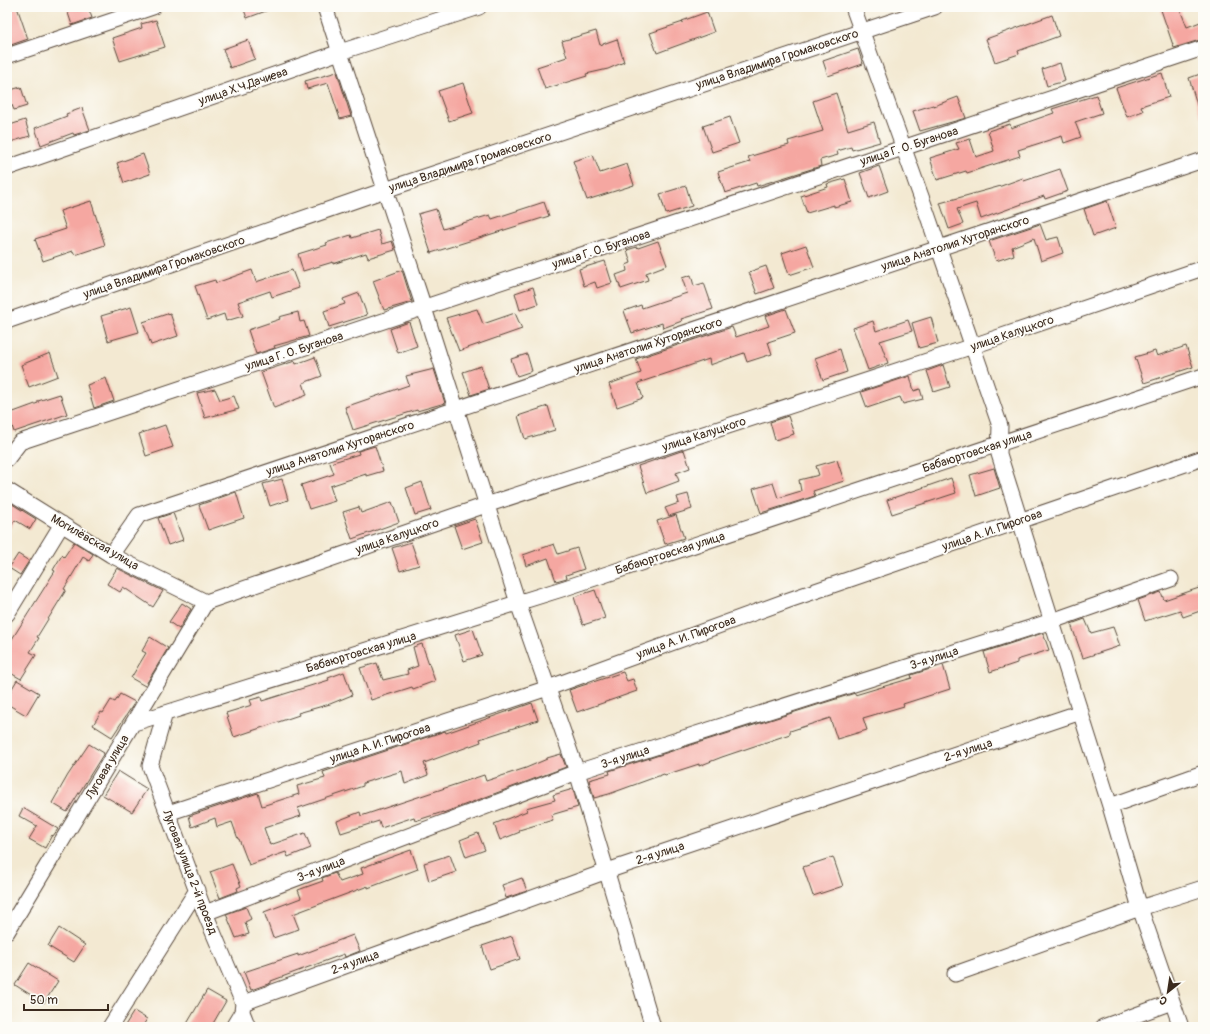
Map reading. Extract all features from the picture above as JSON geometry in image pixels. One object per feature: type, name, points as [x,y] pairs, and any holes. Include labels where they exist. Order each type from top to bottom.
[{"type":"street","points":[[7,56],[153,7]]},
{"type":"street","points":[[325,7],[424,308],[486,506],[577,772],[653,1027]]},
{"type":"street","name":"улица Х.Ч.Дачиева","points":[[7,168],[340,52],[479,7]]},
{"type":"street","points":[[853,7],[904,148],[1000,426],[999,454],[1081,712],[1140,908],[1181,1027]]},
{"type":"street","name":"улица Владимира Громаковского","points":[[7,321],[385,190],[935,7]]},
{"type":"street","name":"улица Г. О. Буганова","points":[[7,459],[20,442],[1203,48]]},
{"type":"street","name":"улица Анатолия Хуторянского","points":[[111,555],[139,515],[1203,160]]},
{"type":"street","name":"улица Калуцкого","points":[[206,602],[486,506],[973,346],[1203,268]]},
{"type":"street","name":"Бабаюртовская улица","points":[[134,723],[518,603],[1203,376]]},
{"type":"street","name":"улица А. И. Пирогова","points":[[168,813],[548,688],[789,600],[1203,458]]},
{"type":"street","name":"Могилёвская улица","points":[[7,490],[111,555],[206,602]]},
{"type":"street","points":[[7,614],[62,524]]},
{"type":"street","name":"3-я улица","points":[[205,913],[577,772],[1052,621],[1171,579]]},
{"type":"street","name":"Луговая улица","points":[[7,930],[134,723],[206,602]]},
{"type":"street","name":"2-я улица","points":[[243,1007],[607,871],[1081,712]]},
{"type":"street","name":"Луговая улица 2-й проезд","points":[[165,713],[150,766],[205,913],[243,1007],[248,1027]]},
{"type":"street","points":[[1110,806],[1203,773]]},
{"type":"street","points":[[955,974],[1140,908],[1203,888]]},
{"type":"street","points":[[110,1027],[197,890]]},
{"type":"street","points":[[1103,1027],[1172,1002]]},
{"type":"street","points":[[233,1027],[243,1007]]},
{"type":"building","points":[[7,7],[17,7],[28,39],[8,46]]},
{"type":"building","points":[[75,7],[88,7],[92,18],[72,25],[67,10]]},
{"type":"building","points":[[243,7],[274,7],[274,8],[247,18]]},
{"type":"building","points":[[1160,7],[1179,7],[1187,27],[1203,21],[1203,39],[1174,48]]},
{"type":"building","points":[[707,12],[714,32],[657,53],[650,33]]},
{"type":"building","points":[[1052,15],[1059,36],[1018,51],[1019,54],[995,62],[986,39]]},
{"type":"building","points":[[156,20],[165,47],[120,61],[112,38],[142,28],[141,24]]},
{"type":"building","points":[[596,31],[600,45],[617,39],[624,62],[608,69],[586,74],[587,76],[545,89],[537,67],[567,57],[562,41]]},
{"type":"building","points":[[248,40],[255,59],[230,68],[223,49]]},
{"type":"building","points":[[858,49],[863,64],[828,76],[823,61]]},
{"type":"building","points":[[1060,63],[1065,81],[1047,86],[1042,69]]},
{"type":"building","points":[[337,72],[351,116],[340,119],[328,83],[307,89],[305,81]]},
{"type":"building","points":[[1162,73],[1169,97],[1141,106],[1143,111],[1127,117],[1116,88]]},
{"type":"building","points":[[1203,73],[1203,117],[1201,118],[1189,78]]},
{"type":"building","points":[[463,83],[473,113],[449,121],[438,91]]},
{"type":"building","points":[[21,87],[27,106],[14,110],[12,105],[7,106],[7,91]]},
{"type":"building","points":[[836,93],[848,130],[874,122],[880,142],[852,150],[851,147],[837,151],[838,155],[820,160],[821,166],[757,186],[756,183],[725,193],[718,172],[750,162],[748,157],[789,145],[788,141],[823,131],[813,101]]},
{"type":"building","points":[[1096,95],[1102,113],[1075,122],[1081,137],[1064,143],[1062,136],[1018,150],[1020,156],[967,173],[966,171],[937,180],[930,158],[959,149],[956,143],[970,139],[976,157],[994,151],[988,131],[1010,124],[1011,128],[1054,113],[1052,109]]},
{"type":"building","points":[[958,97],[966,118],[920,131],[913,111],[933,105],[934,106]]},
{"type":"building","points":[[82,108],[90,130],[74,135],[73,133],[41,145],[35,128],[67,116],[66,114]]},
{"type":"building","points":[[730,117],[739,143],[712,152],[703,126]]},
{"type":"building","points":[[25,120],[30,136],[7,143],[7,126]]},
{"type":"building","points":[[143,154],[150,174],[124,183],[117,163]]},
{"type":"building","points":[[593,155],[600,173],[627,164],[634,185],[587,200],[573,161]]},
{"type":"building","points":[[879,166],[888,191],[869,198],[860,173]]},
{"type":"building","points":[[1060,169],[1068,191],[1045,199],[1044,196],[981,219],[976,203],[957,209],[963,224],[949,229],[940,203],[1001,186],[1023,178],[1024,181]]},
{"type":"building","points":[[845,179],[852,202],[834,207],[834,205],[807,213],[801,196],[828,187],[827,184]]},
{"type":"building","points":[[686,186],[692,206],[666,214],[660,194]]},
{"type":"building","points":[[91,201],[105,245],[75,255],[73,251],[43,261],[35,239],[66,229],[60,211]]},
{"type":"building","points":[[1107,201],[1116,228],[1093,236],[1084,209]]},
{"type":"building","points":[[544,202],[549,216],[431,253],[418,214],[436,209],[443,229],[490,215],[492,219]]},
{"type":"building","points":[[1040,224],[1046,240],[1058,237],[1063,253],[1041,261],[1034,238],[1012,247],[1014,255],[996,261],[989,241]]},
{"type":"building","points":[[378,230],[382,244],[392,241],[395,250],[368,258],[366,253],[333,264],[333,262],[303,271],[298,254],[327,245],[326,243],[351,235],[352,238]]},
{"type":"building","points":[[658,241],[667,265],[646,273],[648,280],[621,289],[616,275],[627,271],[626,265],[631,263],[627,250]]},
{"type":"building","points":[[806,245],[814,267],[789,275],[782,253]]},
{"type":"building","points":[[605,261],[612,283],[597,288],[595,282],[584,286],[579,269]]},
{"type":"building","points":[[766,266],[774,288],[757,294],[749,272]]},
{"type":"building","points":[[252,270],[256,282],[292,270],[299,288],[272,297],[270,291],[238,302],[243,316],[226,321],[224,314],[207,320],[195,286],[215,280],[216,283]]},
{"type":"building","points":[[402,270],[412,302],[384,310],[373,281]]},
{"type":"building","points":[[691,275],[694,286],[704,283],[713,309],[681,319],[682,321],[663,328],[662,323],[632,333],[624,311],[641,305],[642,308],[687,293],[682,278]]},
{"type":"building","points":[[533,287],[538,304],[520,310],[515,293]]},
{"type":"building","points":[[359,293],[367,315],[329,327],[324,311],[345,304],[343,299]]},
{"type":"building","points":[[131,307],[139,332],[108,341],[101,316]]},
{"type":"building","points":[[477,309],[483,324],[515,313],[522,329],[459,351],[446,318]]},
{"type":"building","points":[[786,309],[795,333],[768,342],[772,354],[747,362],[744,353],[710,365],[709,359],[638,383],[643,398],[617,407],[609,384],[641,373],[636,359],[732,327],[736,337],[769,326],[765,316]]},
{"type":"building","points":[[298,312],[300,322],[304,321],[309,336],[274,346],[275,348],[256,354],[248,330],[280,319],[279,317]]},
{"type":"building","points":[[170,313],[178,336],[151,345],[143,322]]},
{"type":"building","points":[[931,317],[938,343],[919,348],[912,323]]},
{"type":"building","points":[[908,320],[912,331],[880,341],[888,363],[868,370],[853,328],[873,321],[876,331]]},
{"type":"building","points":[[409,322],[417,346],[398,353],[390,329]]},
{"type":"building","points":[[1186,346],[1193,367],[1144,383],[1135,357],[1155,351],[1157,356]]},
{"type":"building","points":[[840,349],[847,372],[823,380],[815,358]]},
{"type":"building","points":[[50,353],[58,376],[29,387],[21,365]]},
{"type":"building","points":[[527,354],[532,371],[517,376],[511,359]]},
{"type":"building","points":[[315,357],[322,376],[303,383],[307,395],[274,408],[261,372],[295,361],[296,364]]},
{"type":"building","points":[[943,365],[950,387],[934,392],[927,371]]},
{"type":"building","points":[[481,366],[489,389],[471,395],[463,372]]},
{"type":"building","points":[[434,369],[445,403],[353,430],[345,407],[409,385],[406,376]]},
{"type":"building","points":[[910,376],[914,391],[920,389],[923,399],[903,404],[900,397],[867,408],[861,392]]},
{"type":"building","points":[[106,378],[114,401],[94,408],[87,385]]},
{"type":"building","points":[[215,389],[220,400],[234,396],[239,409],[205,418],[197,393]]},
{"type":"building","points":[[60,394],[67,414],[14,432],[8,414],[38,403],[38,401]]},
{"type":"building","points":[[548,406],[555,430],[525,439],[518,416]]},
{"type":"building","points":[[788,416],[794,434],[775,440],[770,422]]},
{"type":"building","points":[[165,425],[173,447],[146,456],[139,434]]},
{"type":"building","points":[[375,446],[383,471],[366,476],[366,474],[330,486],[335,501],[309,509],[301,485],[334,474],[330,463],[359,454],[358,451]]},
{"type":"building","points":[[684,450],[690,468],[676,473],[679,481],[647,493],[638,466]]},
{"type":"building","points":[[837,460],[844,481],[813,491],[815,496],[761,513],[753,489],[773,483],[778,498],[801,491],[799,480],[819,475],[816,466]]},
{"type":"building","points":[[994,468],[1000,488],[976,496],[970,475]]},
{"type":"building","points":[[951,478],[956,493],[892,514],[887,500]]},
{"type":"building","points":[[282,479],[288,500],[270,506],[263,484]]},
{"type":"building","points":[[422,482],[431,510],[415,515],[406,488]]},
{"type":"building","points":[[236,492],[244,518],[208,530],[199,505]]},
{"type":"building","points":[[688,494],[692,509],[669,516],[665,508],[679,503],[677,497]]},
{"type":"building","points":[[9,502],[36,519],[30,529],[15,520],[7,532],[7,505]]},
{"type":"building","points":[[392,502],[399,522],[352,539],[343,512],[359,507],[361,513]]},
{"type":"building","points":[[173,513],[183,540],[168,545],[158,518]]},
{"type":"building","points":[[676,515],[684,538],[665,544],[657,521]]},
{"type":"building","points":[[475,519],[483,542],[462,549],[454,526]]},
{"type":"building","points":[[74,542],[93,554],[89,561],[83,557],[64,589],[66,590],[37,637],[39,638],[30,652],[36,655],[21,679],[7,671],[7,647],[55,571],[53,570],[62,555],[64,557]]},
{"type":"building","points":[[411,542],[419,565],[400,571],[392,548]]},
{"type":"building","points":[[554,544],[558,554],[577,548],[584,569],[566,575],[567,578],[556,581],[548,558],[526,566],[523,555]]},
{"type":"building","points":[[18,554],[29,561],[20,575],[9,568]]},
{"type":"building","points":[[117,568],[163,591],[153,607],[123,587],[120,592],[107,584]]},
{"type":"building","points":[[1199,588],[1203,600],[1203,610],[1183,617],[1180,610],[1145,621],[1138,600],[1161,592],[1164,600]]},
{"type":"building","points":[[595,590],[605,618],[583,625],[574,597]]},
{"type":"building","points":[[182,603],[191,609],[179,629],[169,622]]},
{"type":"building","points":[[1085,619],[1091,633],[1113,627],[1120,646],[1083,658],[1071,624]]},
{"type":"building","points":[[473,629],[482,655],[464,661],[455,635]]},
{"type":"building","points":[[1043,633],[1049,650],[1017,660],[1017,663],[990,672],[984,652]]},
{"type":"building","points":[[150,637],[168,648],[145,686],[131,678],[146,653],[142,651]]},
{"type":"building","points":[[422,644],[435,681],[413,689],[412,687],[371,700],[360,668],[377,663],[383,680],[408,674],[407,670],[418,666],[413,647]]},
{"type":"building","points":[[943,665],[950,689],[903,704],[904,706],[863,718],[867,730],[837,739],[830,718],[790,731],[790,734],[699,766],[699,764],[665,775],[664,774],[594,798],[589,780],[610,774],[609,771],[855,693],[855,695],[912,678],[911,675]]},
{"type":"building","points":[[344,672],[352,695],[234,737],[226,713],[252,705],[250,700],[261,697],[262,701],[329,680],[328,678]]},
{"type":"building","points":[[623,672],[627,681],[633,679],[637,691],[577,712],[569,690]]},
{"type":"building","points":[[17,680],[39,693],[26,715],[7,704],[7,697]]},
{"type":"building","points":[[120,694],[135,702],[112,737],[93,725],[111,700],[115,702]]},
{"type":"building","points":[[532,703],[538,720],[480,739],[481,742],[424,763],[428,775],[405,784],[402,771],[363,783],[363,786],[298,808],[301,816],[264,828],[270,845],[305,833],[311,848],[288,857],[286,852],[249,865],[232,822],[217,827],[215,818],[192,827],[189,816],[258,793],[262,806],[299,794],[297,786],[325,778],[323,772],[445,731],[446,733]]},
{"type":"building","points":[[89,744],[104,753],[67,812],[52,803],[68,775]]},
{"type":"building","points":[[561,754],[566,767],[443,813],[415,821],[414,817],[381,828],[379,821],[341,833],[337,821],[360,812],[361,816],[484,775],[486,781],[526,768],[547,758]]},
{"type":"building","points":[[118,771],[147,789],[132,812],[103,795]]},
{"type":"building","points":[[573,789],[578,807],[551,815],[553,820],[519,830],[520,832],[500,840],[494,824],[527,811],[526,808],[555,800],[553,795]]},
{"type":"building","points":[[23,808],[58,829],[53,836],[52,835],[45,848],[29,839],[37,826],[19,816]]},
{"type":"building","points":[[478,833],[485,850],[466,857],[460,840]]},
{"type":"building","points":[[411,850],[418,869],[293,914],[299,929],[273,938],[264,912],[301,898],[298,890],[323,881],[322,878],[335,873],[340,882],[363,874],[361,868]]},
{"type":"building","points":[[450,855],[456,872],[429,881],[424,863]]},
{"type":"building","points":[[833,857],[843,886],[813,896],[803,867]]},
{"type":"building","points":[[232,864],[241,886],[237,888],[238,891],[220,898],[210,872]]},
{"type":"building","points":[[522,878],[527,891],[506,898],[502,885]]},
{"type":"building","points":[[246,907],[251,919],[245,922],[249,934],[236,938],[226,914]]},
{"type":"building","points":[[59,928],[85,945],[74,962],[48,946]]},
{"type":"building","points":[[353,935],[360,951],[345,957],[344,954],[251,990],[244,972],[298,954],[298,956]]},
{"type":"building","points":[[512,936],[520,959],[490,969],[482,946]]},
{"type":"building","points":[[29,963],[58,981],[44,1003],[15,985]]},
{"type":"building","points":[[207,990],[226,1001],[211,1027],[185,1027]]},
{"type":"building","points":[[134,1011],[147,1019],[142,1027],[124,1027]]}]
